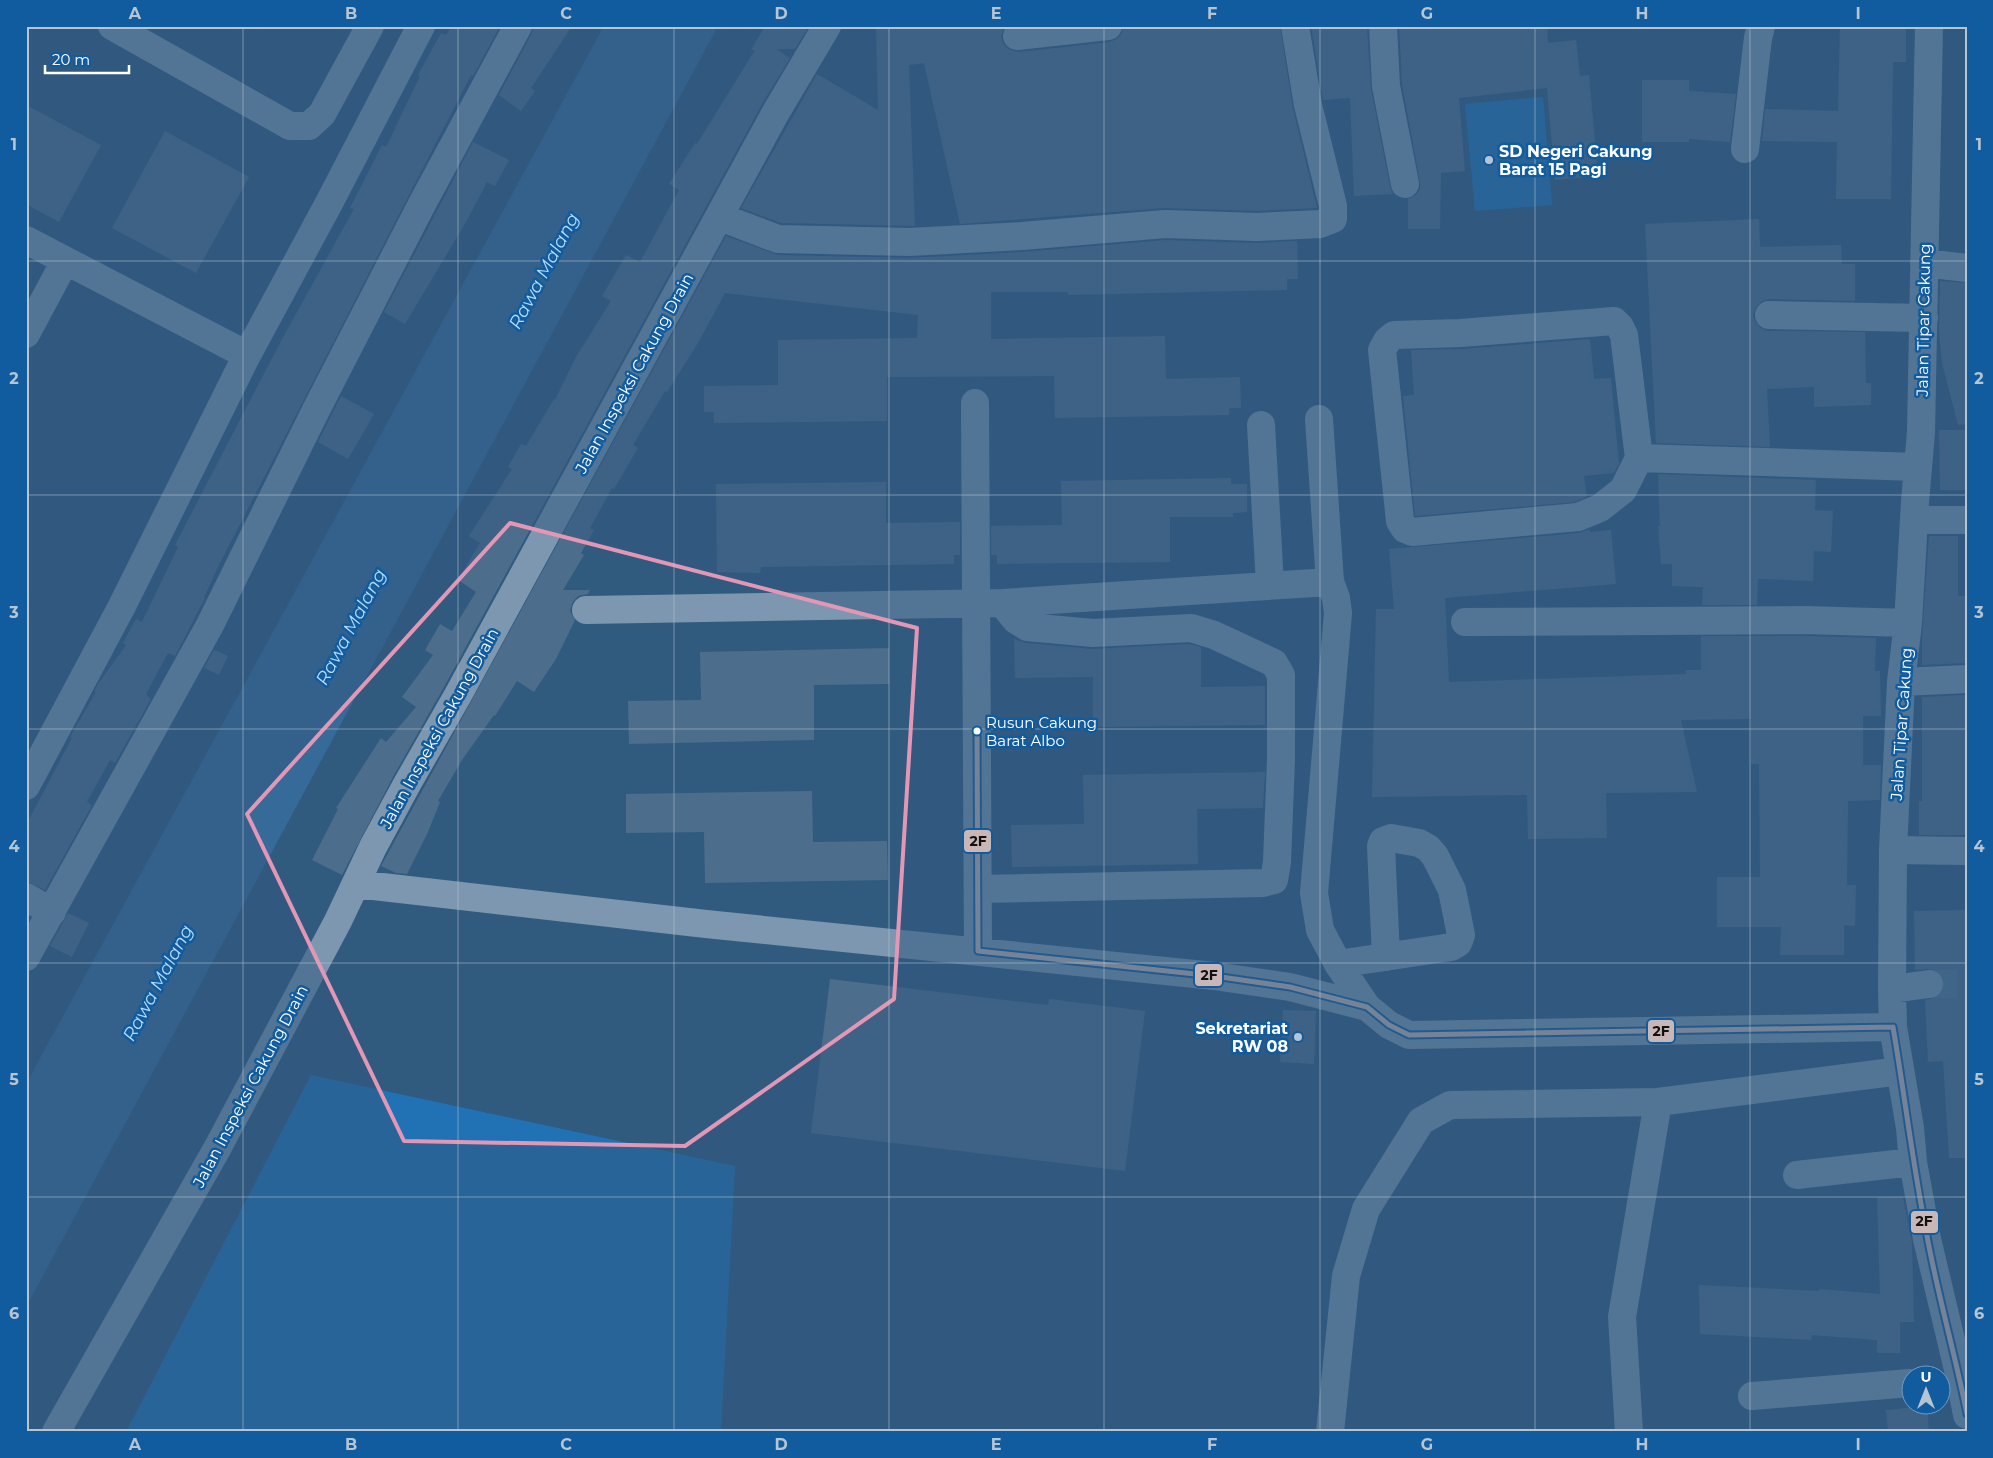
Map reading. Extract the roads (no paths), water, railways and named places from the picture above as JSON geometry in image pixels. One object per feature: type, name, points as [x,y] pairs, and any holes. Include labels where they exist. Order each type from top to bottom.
[{"type":"street","points":[[112,26],[290,126],[309,126],[322,114],[361,29]]},
{"type":"street","points":[[26,786],[122,606],[247,355],[330,204],[421,26]]},
{"type":"street","points":[[26,957],[210,625],[316,410],[422,204],[518,26]]},
{"type":"street","name":"Jalan Inspeksi Cakung Drain","points":[[56,1432],[218,1147],[338,921],[407,784],[458,695],[776,112],[827,26]]},
{"type":"street","points":[[1017,36],[1108,26]]},
{"type":"street","points":[[720,217],[778,239],[918,242],[1165,224],[1257,227],[1320,224],[1332,219],[1332,206],[1308,104],[1295,26]]},
{"type":"street","points":[[1383,26],[1386,86],[1405,184]]},
{"type":"street","points":[[1745,149],[1761,26]]},
{"type":"street","name":"Jalan Tipar Cakung","points":[[1929,26],[1921,432],[1917,467],[1908,623],[1900,682],[1893,850],[1893,1027],[1910,1128],[1913,1162],[1955,1308],[1950,1379],[1967,1415]]},
{"type":"street","points":[[26,240],[247,355]]},
{"type":"street","points":[[26,334],[64,261]]},
{"type":"street","points":[[1924,263],[1967,268]]},
{"type":"street","points":[[1768,315],[1924,318]]},
{"type":"street","points":[[1614,321],[1620,326],[1624,335],[1639,458],[1623,490],[1600,508],[1578,517],[1412,532],[1405,529],[1400,521],[1382,350],[1387,341],[1394,335],[1461,333],[1614,321]]},
{"type":"street","points":[[975,403],[989,603],[978,889],[978,951]]},
{"type":"street","points":[[1319,419],[1330,582],[1336,598],[1338,613],[1314,893],[1320,930],[1338,964],[1367,1007],[1389,1025],[1409,1035],[1893,1027]]},
{"type":"street","points":[[1261,424],[1270,585]]},
{"type":"street","points":[[1639,458],[1917,467]]},
{"type":"street","points":[[1914,520],[1967,520]]},
{"type":"street","points":[[586,610],[989,603],[1330,582]]},
{"type":"street","points":[[978,889],[1263,883],[1274,880],[1277,862],[1281,759],[1281,675],[1274,663],[1214,635],[1191,628],[1093,633],[1027,628],[989,603]]},
{"type":"street","points":[[1466,622],[1804,620],[1908,623]]},
{"type":"street","points":[[1900,682],[1967,679]]},
{"type":"street","points":[[1893,850],[1967,851]]},
{"type":"street","points":[[356,884],[706,924],[1214,976],[1290,987],[1367,1007]]},
{"type":"street","points":[[26,897],[52,912]]},
{"type":"street","points":[[1338,964],[1386,957]]},
{"type":"street","points":[[1892,989],[1929,984]]},
{"type":"street","points":[[1330,1432],[1346,1276],[1366,1209],[1421,1121],[1450,1105],[1658,1102],[1900,1071]]},
{"type":"street","points":[[1629,1432],[1622,1317],[1658,1102]]},
{"type":"street","points":[[1797,1175],[1913,1162]]},
{"type":"street","points":[[1752,1396],[1900,1384]]},
{"type":"water","name":"Rawa Malang","points":[[604,26],[718,26],[26,1307],[26,1084]]},
{"type":"tunnel","points":[[1929,984],[1967,984]]},
{"type":"place","name":"SD Negeri Cakung Barat 15 Pagi","points":[[1489,160]]},
{"type":"place","name":"Rusun Cakung Barat Albo","points":[[977,731]]},
{"type":"place","name":"Sekretariat RW 08","points":[[1298,1037]]}]
